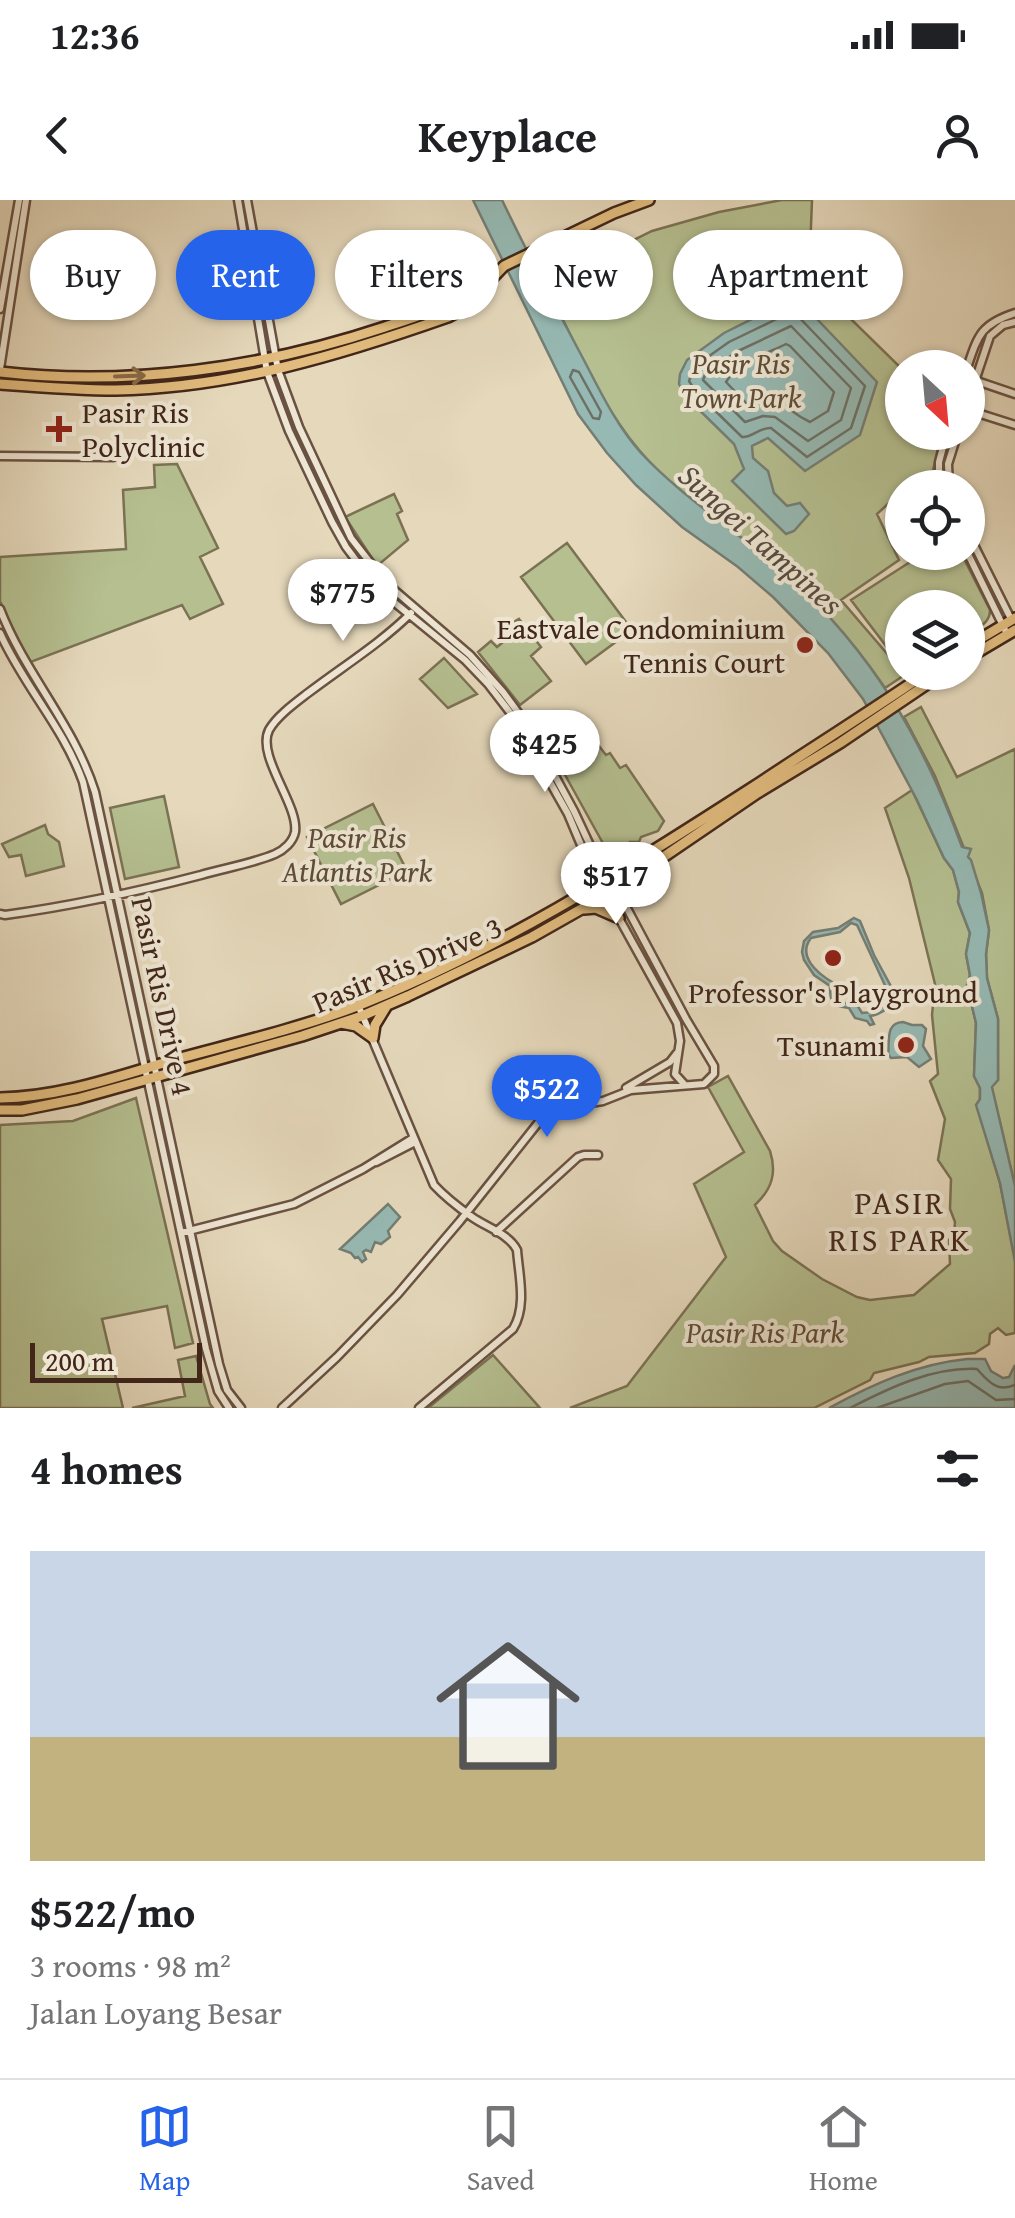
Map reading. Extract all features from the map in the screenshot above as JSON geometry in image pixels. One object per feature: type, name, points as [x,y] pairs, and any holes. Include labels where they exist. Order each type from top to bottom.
[{"type":"main road","points":[[576,230],[638,200]]},
{"type":"main road","points":[[578,230],[649,200]]},
{"type":"main road","points":[[0,371],[83,378],[158,374],[269,358],[362,335],[430,312],[462,298],[519,258]]},
{"type":"main road","points":[[0,384],[118,390],[272,371],[448,317],[463,309],[504,265]]},
{"type":"main road","points":[[985,638],[1011,625]]},
{"type":"main road","points":[[985,645],[1011,625]]},
{"type":"main road","name":"Pasir Ris Drive 3","points":[[895,700],[907,690]]},
{"type":"main road","name":"Pasir Ris Drive 3","points":[[0,1110],[44,1106],[300,1025],[388,1005],[491,957],[611,892],[913,690]]},
{"type":"main road","name":"Pasir Ris Drive 3","points":[[0,1098],[72,1090],[302,1036],[339,1023],[604,882],[870,717]]},
{"type":"main road","points":[[593,852],[612,864],[630,866]]},
{"type":"main road","points":[[574,899],[584,884],[589,864]]},
{"type":"main road","points":[[581,909],[596,908],[619,918]]},
{"type":"main road","points":[[339,1023],[356,1026],[372,1038],[377,1020],[388,1005]]},
{"type":"street","points":[[0,309],[23,200]]},
{"type":"street","points":[[0,371],[23,200]]},
{"type":"street","points":[[238,200],[272,371],[351,538],[384,581],[504,704],[568,814],[589,864],[647,946],[714,1066],[710,1080],[704,1084],[631,1090],[542,1118],[387,1306],[284,1408]]},
{"type":"street","points":[[248,200],[269,358]]},
{"type":"street","points":[[973,350],[984,329],[1015,313]]},
{"type":"street","points":[[984,350],[990,336],[1015,322]]},
{"type":"street","points":[[985,384],[1015,394]]},
{"type":"street","points":[[985,413],[1015,425]]},
{"type":"street","points":[[0,458],[113,457]]},
{"type":"street","points":[[985,569],[1011,625]]},
{"type":"street","points":[[979,570],[1011,625]]},
{"type":"street","name":"Pasir Ris Drive 4","points":[[0,609],[24,660],[89,771],[118,895],[181,1233],[213,1379],[230,1408]]},
{"type":"street","points":[[413,611],[470,655],[516,708],[593,852],[604,882]]},
{"type":"street","points":[[0,914],[108,898],[256,860],[286,848],[294,825],[271,762],[268,732],[299,700],[413,611]]},
{"type":"street","name":"Pasir Ris Drive 4","points":[[0,632],[58,728],[76,765],[89,806],[108,898],[188,1218],[222,1378],[241,1408]]},
{"type":"street","points":[[611,892],[619,918],[677,1023],[680,1040],[675,1074],[684,1085]]},
{"type":"street","points":[[637,952],[647,946]]},
{"type":"street","points":[[360,1010],[434,1185],[466,1213],[516,1244],[520,1318],[513,1329],[419,1408]]},
{"type":"street","points":[[612,1097],[670,1062],[679,1050]]},
{"type":"street","points":[[652,1072],[654,1083],[660,1087]]},
{"type":"street","points":[[181,1233],[290,1206],[382,1161],[414,1140]]},
{"type":"street","points":[[496,1232],[578,1158],[598,1155]]},
{"type":"street","points":[[188,1218],[202,1228]]},
{"type":"street","points":[[194,1248],[202,1228]]},
{"type":"green space","name":"Pasir Ris Town Park","points":[[782,200],[812,200],[811,230],[673,230],[673,320],[852,320],[885,352],[885,450],[938,450],[933,470],[885,470],[885,507],[877,514],[885,531],[885,570],[841,600],[885,651],[885,688],[805,593],[677,488],[639,450],[599,391],[563,320],[653,320],[653,231]]},
{"type":"green space","points":[[177,464],[218,548],[200,557],[223,604],[190,619],[182,605],[28,663],[0,601],[0,557],[126,549],[123,490],[155,487],[154,465]]},
{"type":"green space","points":[[394,494],[408,540],[377,566],[345,517]]},
{"type":"green space","points":[[567,543],[632,630],[586,664],[521,577]]},
{"type":"green space","points":[[898,570],[970,570],[980,590],[885,590],[885,645],[851,600]]},
{"type":"green space","points":[[985,600],[990,610],[985,623]]},
{"type":"green space","points":[[519,619],[541,647],[531,656],[551,681],[520,705],[478,652],[491,641],[497,647],[519,629],[514,622]]},
{"type":"green space","points":[[444,658],[477,694],[448,708],[420,679]]},
{"type":"green space","name":"Pasir Ris Park","points":[[921,707],[957,777],[1015,749],[1015,1186],[991,1086],[998,1080],[998,1019],[987,978],[989,930],[982,893],[935,776],[904,717]]},
{"type":"green space","points":[[588,744],[593,749],[599,746],[606,755],[610,753],[620,768],[626,765],[664,821],[658,831],[641,837],[639,842],[630,842],[610,856],[559,764]]},
{"type":"green space","name":"Pasir Ris Park","points":[[912,790],[953,870],[958,902],[970,933],[967,985],[976,1023],[974,1076],[980,1088],[977,1105],[1000,1183],[1015,1258],[1015,1333],[1006,1335],[998,1328],[990,1334],[989,1344],[975,1353],[929,1357],[874,1373],[870,1380],[814,1408],[570,1408],[627,1386],[726,1257],[694,1184],[744,1152],[708,1087],[728,1076],[770,1151],[772,1180],[755,1205],[782,1251],[822,1279],[870,1300],[914,1295],[950,1264],[949,1240],[955,1222],[950,1209],[951,1179],[938,1160],[945,1119],[930,1081],[938,1074],[932,1015],[935,984],[909,878],[885,808]]},
{"type":"green space","points":[[164,796],[179,867],[125,879],[110,808]]},
{"type":"green space","name":"Pasir Ris Atlantis Park","points":[[373,804],[407,871],[341,904],[307,837]]},
{"type":"green space","points":[[45,825],[48,834],[59,842],[64,866],[26,876],[21,855],[9,857],[2,844]]},
{"type":"green space","points":[[136,1098],[193,1343],[175,1348],[167,1306],[102,1319],[123,1408],[0,1408],[0,1125],[73,1121]]},
{"type":"green space","points":[[493,1355],[540,1408],[428,1408]]},
{"type":"green space","points":[[196,1356],[213,1408],[132,1408],[185,1396],[178,1360]]},
{"type":"water","points":[[473,200],[502,200],[519,234],[519,294],[499,253],[499,230],[488,230]]},
{"type":"water","points":[[532,320],[563,320],[606,403],[641,453],[675,486],[818,604],[870,667],[912,734],[962,847],[971,849],[968,857],[989,930],[987,978],[998,1019],[998,1080],[992,1087],[1015,1186],[1015,1262],[1000,1183],[976,1105],[980,1088],[974,1076],[976,1023],[967,985],[970,933],[958,902],[953,870],[917,800],[863,699],[828,653],[773,597],[682,527],[636,485],[578,414]]},
{"type":"water","points":[[750,320],[818,320],[877,382],[860,435],[805,471],[768,438],[752,446],[753,458],[768,471],[774,493],[787,506],[800,503],[809,514],[786,534],[732,481],[744,469],[734,444],[687,398],[679,384],[687,360]]},
{"type":"water","points":[[854,918],[860,921],[899,1001],[870,1016],[874,1024],[855,1018],[849,1008],[833,1003],[830,986],[814,975],[804,960],[804,941],[813,932],[838,928]],"holes":[[[851,923],[857,925],[889,994],[886,1005],[874,1012],[862,1013],[857,1005],[839,1002],[832,982],[815,969],[806,951],[811,938],[840,932]]]},
{"type":"water","name":"Tsunami","points":[[903,1022],[926,1029],[923,1046],[931,1059],[919,1067],[907,1057],[891,1058],[888,1054],[891,1029]]},
{"type":"water","points":[[388,1204],[400,1217],[388,1231],[390,1237],[381,1244],[375,1242],[371,1252],[363,1252],[366,1259],[362,1262],[340,1249]]},
{"type":"water","points":[[967,1359],[985,1359],[991,1371],[1003,1378],[1009,1377],[1015,1365],[1015,1408],[829,1408],[896,1376]]},
{"type":"place","name":"Pasir Ris Polyclinic","points":[[59,429]]},
{"type":"place","name":"Eastvale Condominium Tennis Court","points":[[805,645]]},
{"type":"place","name":"Professor's Playground","points":[[833,958]]},
{"type":"place","name":"Tsunami","points":[[906,1045]]},
{"type":"district","name":"PASIR RIS PARK","points":[[900,1220]]},
{"type":"water label","name":"Sungei Tampines","points":[[761,539]]}]
